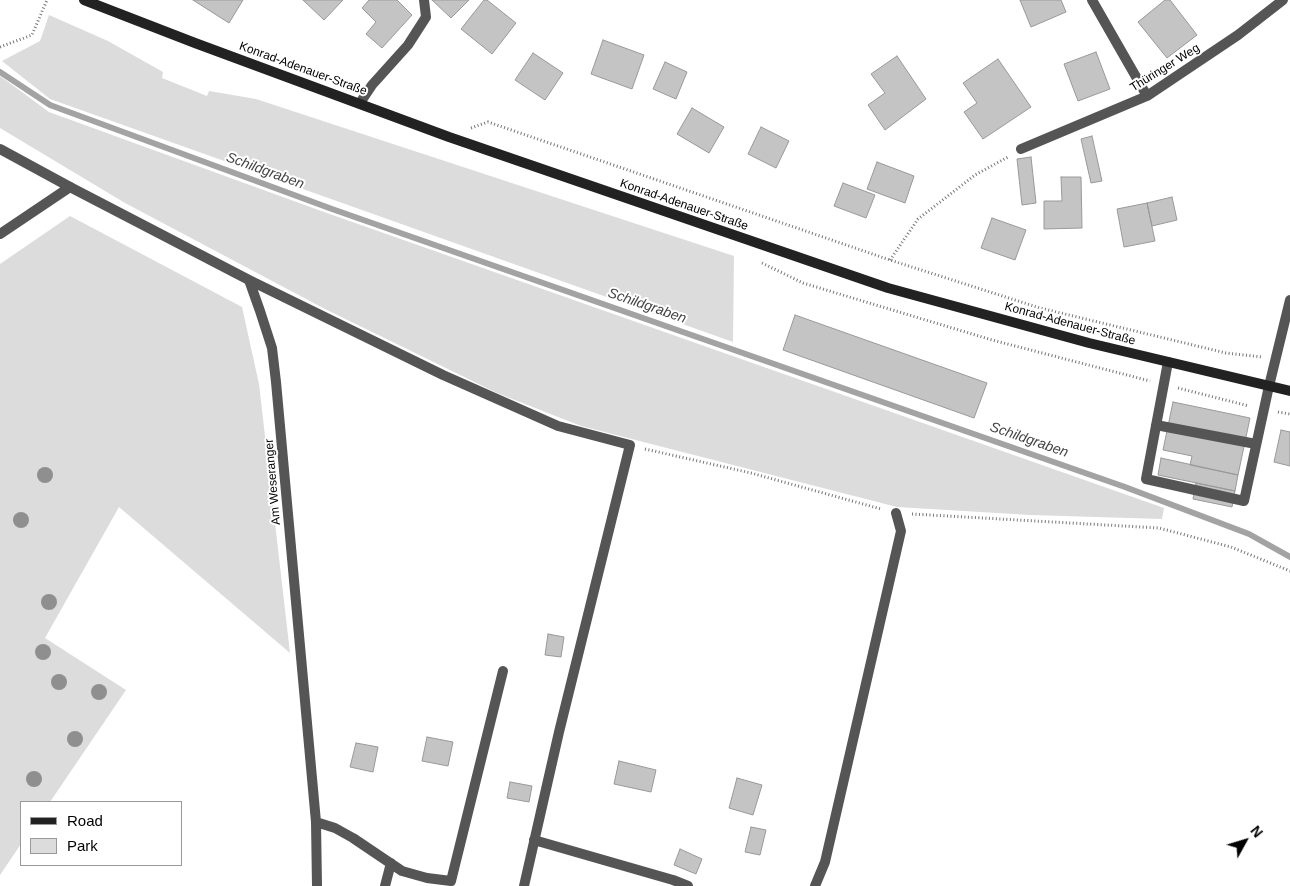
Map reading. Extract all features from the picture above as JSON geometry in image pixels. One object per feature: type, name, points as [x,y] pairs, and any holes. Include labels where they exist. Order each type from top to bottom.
[{"type":"main road","name":"Konrad-Adenauer-Straße","points":[[84,0],[449,137],[888,288],[1090,343],[1290,391]]},
{"type":"street","points":[[360,103],[372,85],[408,45],[426,17],[424,0]]},
{"type":"street","points":[[1092,0],[1147,96]]},
{"type":"street","name":"Thüringer Weg","points":[[1021,149],[1147,96],[1238,36],[1283,0]]},
{"type":"street","points":[[0,149],[249,280],[443,375],[558,426],[630,445],[559,732],[524,886]]},
{"type":"street","points":[[0,234],[70,187]]},
{"type":"street","name":"Am Weseranger","points":[[249,280],[272,348],[276,382],[316,822],[317,886]]},
{"type":"street","points":[[1168,362],[1146,479],[1244,501],[1290,300]]},
{"type":"street","points":[[1156,425],[1256,444]]},
{"type":"street","points":[[815,886],[825,862],[901,531],[896,513]]},
{"type":"street","points":[[316,822],[335,828],[353,838],[402,871],[451,884],[503,671]]},
{"type":"street","points":[[534,840],[688,886]]},
{"type":"street","points":[[384,886],[391,863]]},
{"type":"path","points":[[0,47],[32,35],[47,0]]},
{"type":"path","points":[[449,137],[488,122],[890,260],[1040,308],[1226,353],[1251,354]]},
{"type":"path","points":[[890,260],[918,219],[975,175],[1021,149]]},
{"type":"path","points":[[740,238],[762,263],[803,284],[992,340],[1164,385],[1290,414]]},
{"type":"path","points":[[630,445],[751,473],[896,513],[1159,528],[1231,547],[1290,571]]},
{"type":"green space","points":[[49,15],[108,41],[163,72],[162,78],[207,96],[209,91],[256,99],[734,256],[733,342],[50,99],[2,61],[40,41]]},
{"type":"green space","points":[[0,76],[49,112],[324,212],[1164,508],[1162,519],[1030,515],[897,507],[581,426],[497,393],[325,309],[125,203],[0,128]]},
{"type":"green space","points":[[70,216],[242,307],[259,384],[290,653],[119,507],[45,638],[126,690],[51,801],[20,801],[20,845],[0,875],[0,264]]},
{"type":"building","points":[[193,0],[243,0],[229,23]]},
{"type":"building","points":[[303,0],[343,0],[324,20]]},
{"type":"building","points":[[369,0],[397,0],[412,15],[382,48],[366,34],[376,22],[362,8]]},
{"type":"building","points":[[432,0],[469,0],[451,18]]},
{"type":"building","points":[[484,0],[487,0],[516,23],[492,54],[461,29]]},
{"type":"building","points":[[1020,0],[1061,0],[1066,12],[1031,27]]},
{"type":"building","points":[[1165,0],[1170,0],[1197,35],[1167,58],[1138,22]]},
{"type":"building","points":[[603,40],[644,55],[632,89],[591,74]]},
{"type":"building","points":[[1096,52],[1110,89],[1078,101],[1064,64]]},
{"type":"building","points":[[533,53],[563,73],[545,100],[515,80]]},
{"type":"building","points":[[897,56],[926,99],[885,130],[868,105],[885,93],[871,74]]},
{"type":"building","points":[[998,59],[1031,107],[983,139],[964,112],[977,103],[963,83]]},
{"type":"building","points":[[665,62],[687,72],[676,99],[653,89]]},
{"type":"building","points":[[692,108],[724,127],[709,153],[677,134]]},
{"type":"building","points":[[761,127],[789,141],[776,168],[748,154]]},
{"type":"building","points":[[1092,136],[1102,181],[1091,183],[1081,139]]},
{"type":"building","points":[[1031,157],[1036,203],[1022,205],[1017,159]]},
{"type":"building","points":[[877,162],[914,176],[905,203],[867,189]]},
{"type":"building","points":[[1061,177],[1081,177],[1082,228],[1044,229],[1044,201],[1062,201]]},
{"type":"building","points":[[843,183],[875,195],[866,218],[834,206]]},
{"type":"building","points":[[1172,197],[1177,220],[1152,226],[1147,203]]},
{"type":"building","points":[[1147,203],[1155,241],[1124,247],[1117,209]]},
{"type":"building","points":[[992,218],[1026,230],[1015,260],[981,248]]},
{"type":"building","points":[[795,315],[987,383],[974,418],[783,350]]},
{"type":"building","points":[[1173,402],[1250,418],[1238,475],[1190,465],[1192,456],[1163,450]]},
{"type":"building","points":[[1281,430],[1290,432],[1290,466],[1274,462]]},
{"type":"building","points":[[1161,458],[1238,475],[1235,491],[1158,475]]},
{"type":"building","points":[[1196,483],[1235,491],[1232,507],[1193,499]]},
{"type":"building","points":[[548,634],[564,637],[561,657],[545,655]]},
{"type":"building","points":[[427,737],[453,742],[448,766],[422,761]]},
{"type":"building","points":[[356,743],[378,747],[373,772],[350,767]]},
{"type":"building","points":[[619,761],[656,770],[651,792],[614,784]]},
{"type":"building","points":[[737,778],[762,785],[753,815],[729,808]]},
{"type":"building","points":[[510,782],[532,786],[529,802],[507,798]]},
{"type":"building","points":[[751,827],[766,830],[760,855],[745,852]]},
{"type":"building","points":[[680,849],[702,859],[696,874],[674,865]]},
{"type":"waterway","name":"Schildgraben","points":[[0,72],[50,105],[332,209],[1125,487],[1249,534],[1290,557]]}]
